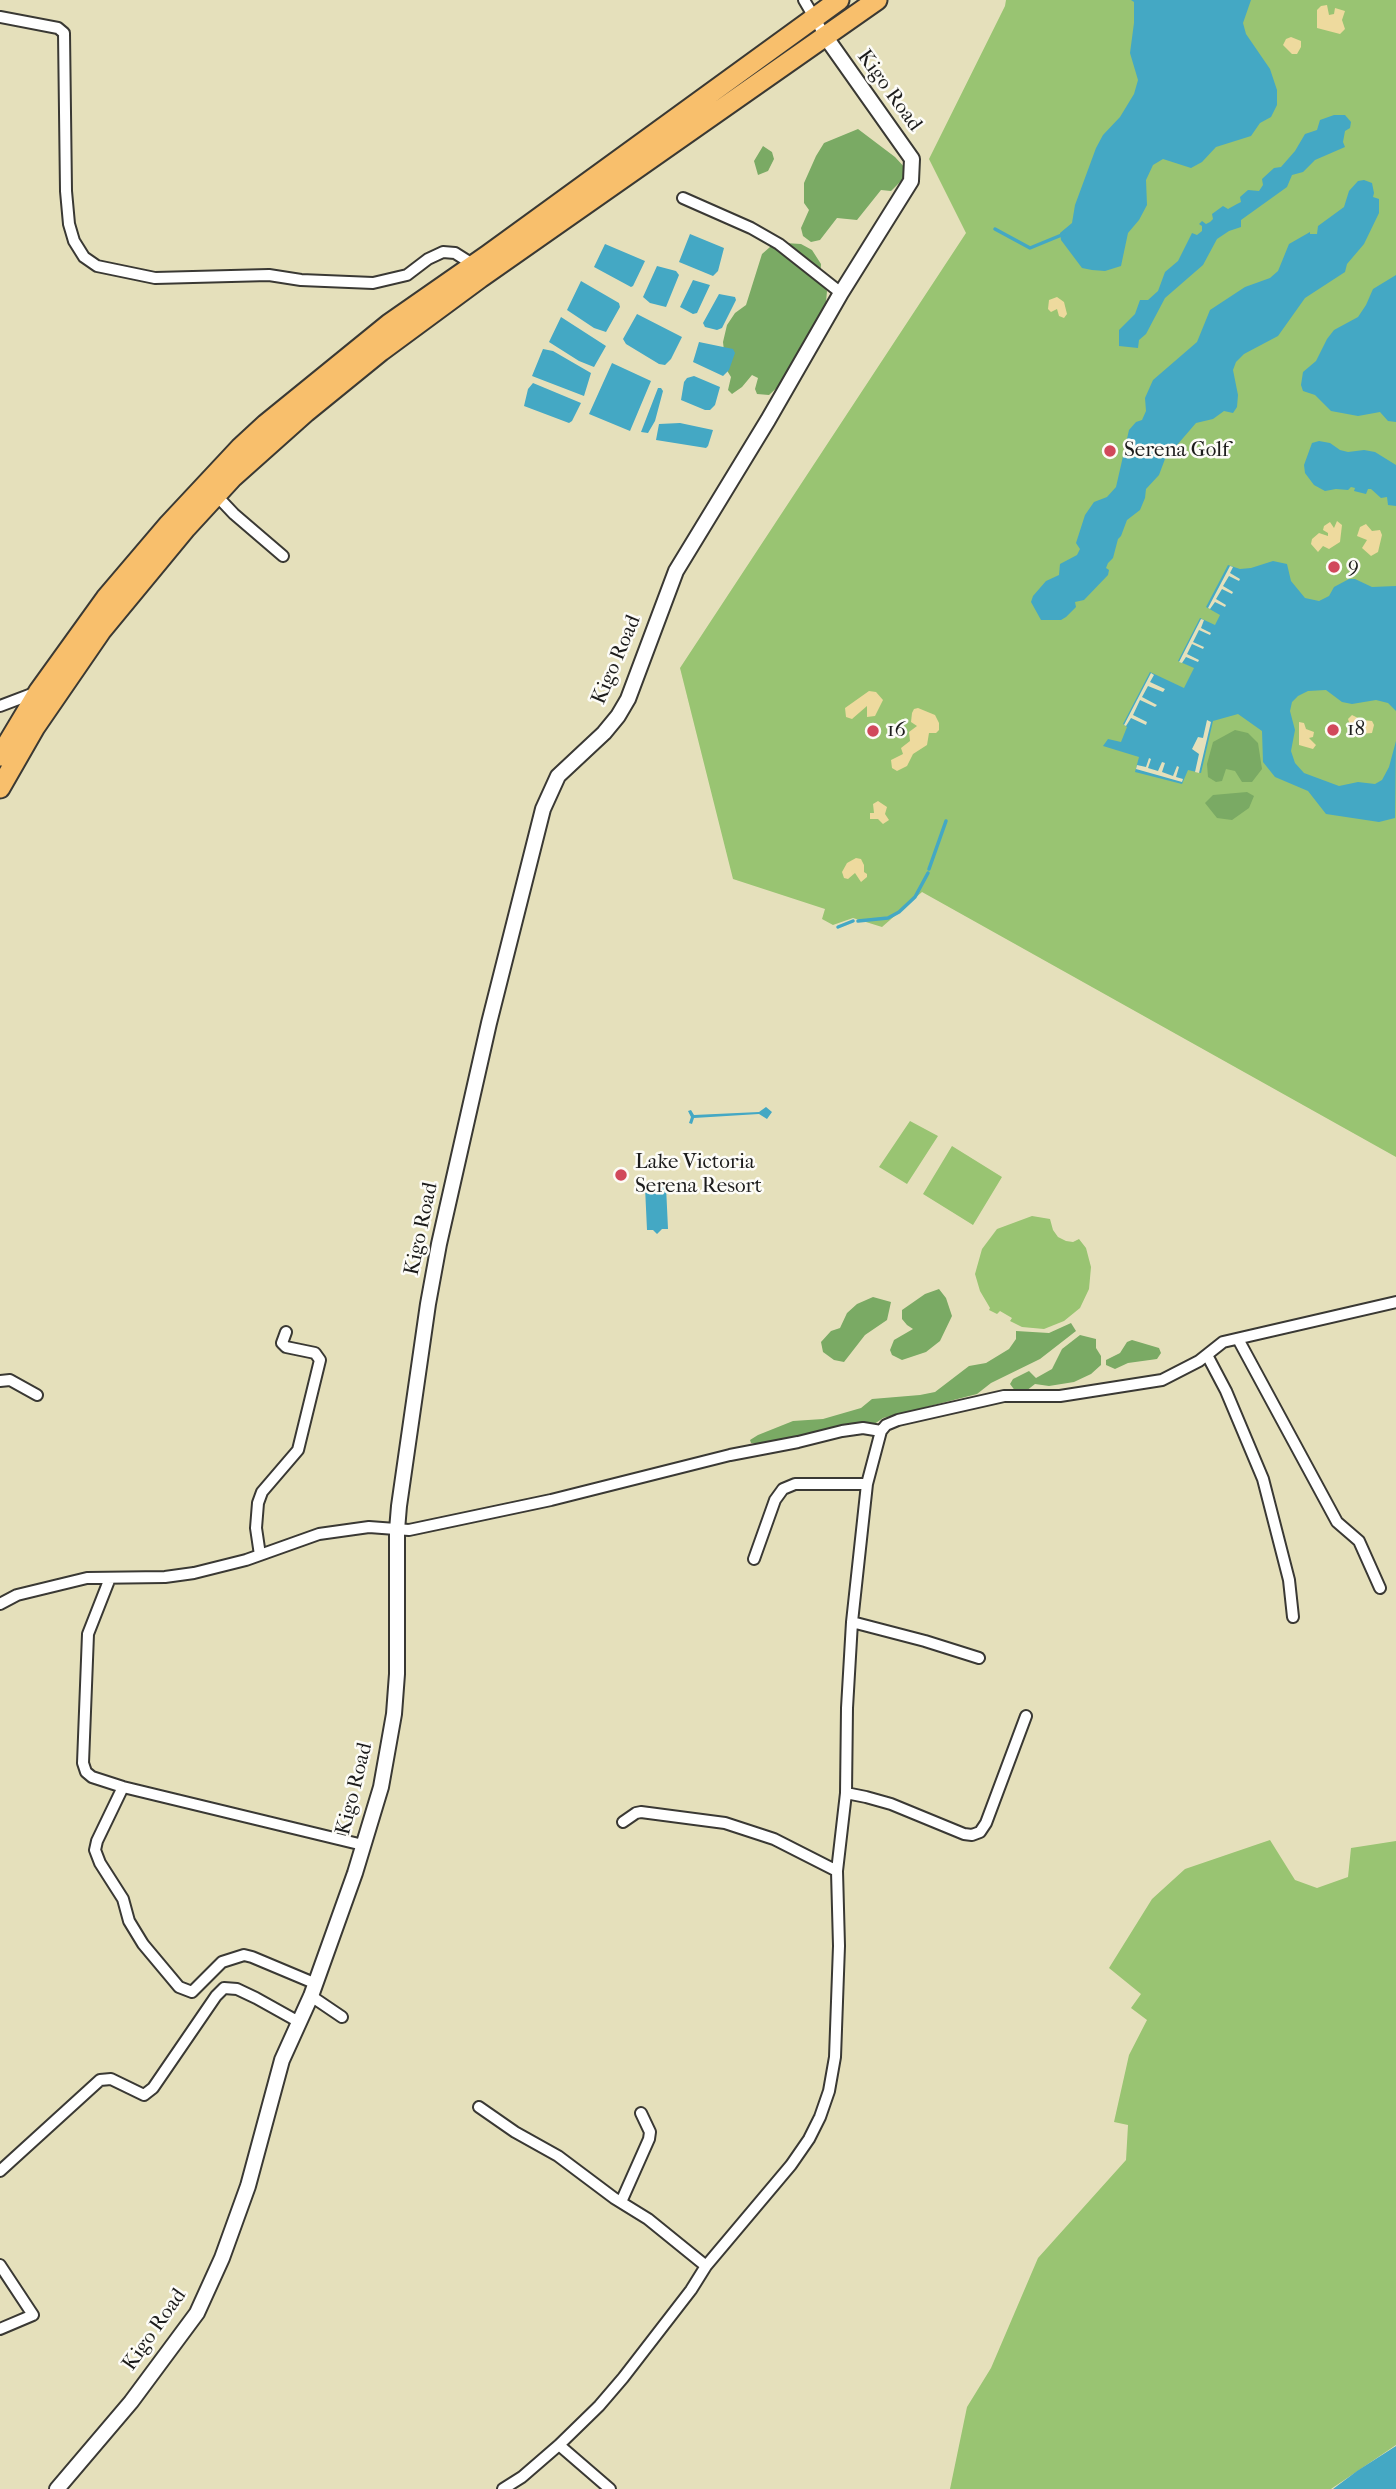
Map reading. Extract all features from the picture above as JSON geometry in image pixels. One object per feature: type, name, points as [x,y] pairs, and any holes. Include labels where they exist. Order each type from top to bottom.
[{"type":"highway","points":[[0,756],[39,691],[94,614],[169,524],[240,448],[318,380],[389,324],[838,0]]},
{"type":"highway","points":[[0,788],[35,727],[101,631],[216,495],[306,412],[381,351],[480,278],[877,0]]},
{"type":"street","points":[[804,0],[825,36]]},
{"type":"street","points":[[0,17],[58,28],[64,33],[68,224],[74,241],[85,257],[97,266],[155,278],[269,275],[301,280],[373,282],[407,275],[428,259],[443,252],[455,253],[474,265]]},
{"type":"street","name":"Kigo Road","points":[[57,2489],[131,2402],[197,2312],[222,2258],[248,2186],[282,2060],[312,1990],[381,1787],[394,1714],[397,1674],[397,1530],[428,1304],[489,1023],[542,808],[558,776],[604,733],[618,716],[628,699],[676,571],[841,293],[911,181],[912,159],[825,36]]},
{"type":"street","points":[[683,198],[751,228],[779,244],[841,293]]},
{"type":"street","points":[[216,495],[283,556]]},
{"type":"street","points":[[0,706],[39,691]]},
{"type":"street","points":[[503,2489],[522,2477],[559,2445],[623,2378],[691,2290],[706,2266],[791,2165],[809,2139],[824,2104],[835,2057],[839,1946],[837,1871],[846,1794],[852,1622],[867,1484],[881,1431],[886,1425],[898,1420],[1003,1396],[1060,1396],[1162,1380],[1193,1365],[1218,1345],[1396,1302]]},
{"type":"street","points":[[260,1555],[256,1528],[258,1503],[262,1492],[298,1450],[320,1360],[316,1353],[286,1347],[282,1343],[286,1332]]},
{"type":"street","points":[[1238,1339],[1337,1522],[1359,1541],[1380,1588]]},
{"type":"street","points":[[1207,1355],[1263,1479],[1289,1580],[1293,1617]]},
{"type":"street","points":[[0,1381],[10,1380],[37,1395]]},
{"type":"street","points":[[0,1604],[17,1595],[87,1578],[165,1577],[194,1573],[260,1555],[318,1534],[377,1527],[409,1530],[551,1500],[730,1455],[842,1431],[863,1428],[881,1431]]},
{"type":"street","points":[[754,1559],[775,1500],[783,1489],[794,1484],[867,1484]]},
{"type":"street","points":[[110,1578],[88,1634],[83,1763],[86,1772],[123,1787],[363,1845]]},
{"type":"street","points":[[852,1622],[979,1658]]},
{"type":"street","points":[[846,1794],[891,1804],[964,1834],[980,1832],[986,1823],[1026,1716]]},
{"type":"street","points":[[123,1787],[95,1850],[100,1863],[123,1899],[129,1921],[143,1944],[179,1987],[192,1992],[222,1962],[244,1955],[253,1957],[312,1990],[342,2017]]},
{"type":"street","points":[[623,1822],[641,1812],[725,1823],[774,1839],[837,1871]]},
{"type":"street","points":[[0,2171],[100,2080],[111,2079],[144,2095],[153,2088],[224,1988],[237,1989],[299,2022]]},
{"type":"street","points":[[480,2107],[515,2132],[558,2156],[648,2219],[706,2266]]},
{"type":"street","points":[[621,2202],[649,2138],[650,2132],[641,2113]]},
{"type":"street","points":[[0,2265],[33,2315],[0,2329]]},
{"type":"street","points":[[559,2445],[610,2489]]},
{"type":"green space","name":"Serena Golf","points":[[1006,0],[1396,0],[1396,1157],[922,892],[882,927],[853,918],[833,925],[822,919],[825,909],[733,879],[680,668],[966,233],[929,159]]},
{"type":"green space","points":[[858,129],[895,157],[907,170],[903,179],[891,191],[881,190],[857,220],[837,218],[820,240],[811,242],[803,236],[801,228],[809,210],[804,203],[804,183],[824,143]]},
{"type":"green space","points":[[763,146],[772,152],[774,159],[768,171],[758,175],[754,161]]},
{"type":"green space","points":[[785,243],[801,244],[812,250],[821,264],[820,282],[827,291],[826,302],[782,383],[769,395],[757,394],[755,389],[758,378],[752,375],[732,394],[728,390],[731,377],[726,369],[723,342],[727,325],[735,313],[746,305],[762,254],[770,247]]},
{"type":"green space","points":[[1235,730],[1248,733],[1258,743],[1262,769],[1252,782],[1242,782],[1235,771],[1226,769],[1222,781],[1216,782],[1208,777],[1207,764],[1213,742]]},
{"type":"green space","points":[[1247,792],[1254,796],[1249,808],[1232,820],[1217,818],[1205,803],[1213,795]]},
{"type":"green space","points":[[910,1121],[938,1136],[907,1184],[879,1167]]},
{"type":"green space","points":[[952,1146],[1002,1177],[973,1225],[923,1194]]},
{"type":"green space","points":[[1032,1216],[1050,1219],[1058,1237],[1066,1241],[1079,1239],[1086,1248],[1091,1267],[1089,1289],[1080,1308],[1064,1321],[1044,1329],[1022,1327],[1010,1321],[1012,1318],[1000,1311],[997,1314],[989,1310],[975,1274],[982,1249],[997,1229]]},
{"type":"green space","points":[[939,1289],[946,1298],[952,1316],[940,1341],[926,1352],[902,1360],[892,1355],[890,1350],[894,1340],[913,1329],[902,1319],[902,1310],[925,1294]]},
{"type":"green space","points":[[873,1297],[891,1302],[887,1320],[865,1335],[844,1362],[834,1360],[823,1352],[821,1342],[831,1331],[840,1328],[847,1313],[857,1304]]},
{"type":"green space","points":[[1071,1323],[1076,1331],[1040,1359],[991,1383],[977,1394],[883,1418],[870,1427],[777,1444],[751,1443],[750,1440],[758,1435],[793,1421],[823,1419],[861,1408],[872,1399],[935,1392],[969,1366],[986,1363],[1009,1349],[1016,1339],[1016,1331],[1049,1333]]},
{"type":"green space","points":[[1080,1335],[1096,1339],[1096,1348],[1101,1356],[1101,1365],[1091,1374],[1074,1382],[1049,1386],[1035,1384],[1026,1391],[1016,1392],[1010,1384],[1013,1379],[1029,1371],[1036,1378],[1052,1369],[1062,1349]]},
{"type":"green space","points":[[1132,1340],[1159,1348],[1161,1353],[1157,1359],[1128,1363],[1115,1369],[1106,1365],[1106,1360],[1120,1353],[1127,1342]]},
{"type":"green space","points":[[1270,1840],[1295,1880],[1317,1888],[1348,1877],[1351,1848],[1396,1841],[1396,2445],[1331,2489],[950,2489],[967,2407],[991,2368],[1038,2258],[1126,2160],[1128,2125],[1114,2122],[1129,2055],[1147,2020],[1131,2008],[1141,1994],[1109,1968],[1152,1899],[1185,1869]]},
{"type":"sand","points":[[1327,5],[1329,15],[1334,14],[1335,8],[1345,11],[1342,20],[1345,29],[1340,34],[1317,28],[1317,10]]},
{"type":"sand","points":[[1291,37],[1301,41],[1297,54],[1292,54],[1283,45],[1286,39]]},
{"type":"sand","points":[[1057,297],[1064,302],[1067,314],[1064,318],[1059,316],[1057,309],[1051,312],[1048,309],[1049,300]]},
{"type":"sand","points":[[1337,521],[1342,525],[1340,542],[1329,549],[1323,546],[1318,552],[1311,544],[1312,539],[1319,533],[1328,536],[1323,530],[1324,526],[1330,522],[1334,528]]},
{"type":"sand","points":[[1366,524],[1372,531],[1380,530],[1382,535],[1378,552],[1371,556],[1362,548],[1367,540],[1357,536],[1360,527]]},
{"type":"sand","points":[[869,691],[876,692],[883,700],[875,716],[867,717],[867,706],[852,719],[846,717],[845,708]]},
{"type":"sand","points":[[918,708],[935,715],[939,730],[929,733],[927,745],[913,754],[907,766],[897,771],[892,768],[891,760],[903,754],[901,748],[910,741],[909,732],[917,726],[911,722],[912,713]]},
{"type":"sand","points":[[1352,715],[1372,721],[1372,733],[1360,734],[1358,732],[1361,727],[1350,725],[1348,719]]},
{"type":"sand","points":[[1299,722],[1314,732],[1313,737],[1309,738],[1316,745],[1313,749],[1299,745]]},
{"type":"sand","points":[[878,801],[887,807],[885,814],[889,820],[883,824],[878,819],[870,819],[870,813],[874,813],[873,804]]},
{"type":"sand","points":[[856,858],[861,859],[867,874],[861,882],[855,873],[848,879],[844,878],[842,872],[847,863]]},
{"type":"water","points":[[1131,0],[1251,0],[1243,23],[1246,34],[1270,69],[1277,90],[1277,105],[1271,117],[1260,123],[1251,136],[1216,147],[1202,162],[1191,168],[1163,159],[1153,165],[1146,180],[1147,205],[1128,233],[1121,266],[1105,271],[1092,270],[1082,268],[1061,240],[1060,233],[1072,223],[1075,205],[1096,148],[1134,94],[1138,80],[1130,53],[1134,23],[1134,2]]},
{"type":"water","points":[[1334,115],[1345,115],[1351,122],[1350,128],[1345,131],[1345,147],[1315,160],[1303,172],[1292,175],[1287,187],[1241,220],[1241,227],[1217,239],[1203,265],[1165,298],[1146,334],[1139,340],[1138,348],[1119,346],[1119,330],[1135,314],[1140,300],[1148,300],[1158,291],[1165,272],[1178,261],[1192,233],[1197,235],[1202,231],[1199,224],[1202,221],[1206,224],[1210,222],[1213,219],[1212,214],[1223,206],[1228,209],[1241,202],[1240,197],[1248,190],[1259,191],[1263,185],[1262,179],[1274,168],[1281,167],[1305,134],[1317,130],[1320,120]]},
{"type":"water","points":[[1358,181],[1372,183],[1373,197],[1379,199],[1379,213],[1364,244],[1347,264],[1345,272],[1305,298],[1278,336],[1244,354],[1236,362],[1233,370],[1238,395],[1237,407],[1233,413],[1224,411],[1213,419],[1196,423],[1165,459],[1159,475],[1146,489],[1140,510],[1127,520],[1113,558],[1106,568],[1109,570],[1108,575],[1084,600],[1075,602],[1076,607],[1066,617],[1061,620],[1041,620],[1031,602],[1033,596],[1046,581],[1059,575],[1060,564],[1077,555],[1080,549],[1076,543],[1085,515],[1094,502],[1107,497],[1116,487],[1129,430],[1142,420],[1146,411],[1145,398],[1153,380],[1197,342],[1210,310],[1245,287],[1270,278],[1278,271],[1289,244],[1310,232],[1317,234],[1318,226],[1344,207],[1349,191]]},
{"type":"water","points":[[690,234],[724,248],[718,271],[713,276],[679,262]]},
{"type":"water","points":[[605,244],[645,261],[633,286],[594,267]]},
{"type":"water","points":[[657,266],[676,271],[679,275],[666,307],[650,303],[643,297]]},
{"type":"water","points":[[1396,275],[1396,422],[1388,421],[1380,412],[1358,416],[1331,411],[1315,395],[1303,391],[1303,372],[1316,361],[1334,330],[1358,317],[1373,289]]},
{"type":"water","points":[[693,280],[710,285],[697,313],[693,314],[680,307]]},
{"type":"water","points":[[581,281],[619,303],[620,307],[606,332],[594,328],[567,310]]},
{"type":"water","points":[[719,294],[735,297],[736,300],[722,328],[717,330],[705,327],[703,323]]},
{"type":"water","points":[[637,314],[682,337],[665,365],[626,344],[623,339]]},
{"type":"water","points":[[561,317],[606,346],[594,367],[549,342]]},
{"type":"water","points":[[699,342],[733,349],[735,353],[729,370],[723,376],[693,362]]},
{"type":"water","points":[[543,349],[553,351],[591,373],[584,396],[532,376]]},
{"type":"water","points":[[612,363],[651,381],[630,431],[589,414]]},
{"type":"water","points":[[694,376],[720,387],[715,405],[710,410],[681,400],[684,382]]},
{"type":"water","points":[[533,383],[581,403],[572,421],[569,423],[524,406],[528,389]]},
{"type":"water","points":[[658,388],[663,391],[655,421],[648,433],[641,432]]},
{"type":"water","points":[[680,423],[713,430],[708,446],[706,448],[656,440],[659,424]]},
{"type":"water","points":[[1319,441],[1348,452],[1375,452],[1396,465],[1396,506],[1388,505],[1387,497],[1381,498],[1371,489],[1368,489],[1366,494],[1354,491],[1355,488],[1351,487],[1348,490],[1325,491],[1314,485],[1305,473],[1304,465],[1312,443]]},
{"type":"water","points":[[1273,561],[1287,564],[1291,581],[1305,598],[1319,601],[1329,596],[1334,587],[1349,579],[1372,587],[1396,586],[1396,711],[1388,703],[1376,700],[1352,704],[1342,702],[1326,690],[1308,691],[1298,696],[1292,702],[1290,711],[1295,730],[1291,751],[1295,763],[1304,773],[1339,786],[1358,782],[1375,784],[1382,780],[1389,767],[1396,741],[1395,818],[1379,822],[1326,814],[1308,791],[1275,777],[1263,762],[1262,731],[1238,714],[1213,721],[1201,773],[1188,770],[1182,784],[1135,772],[1139,757],[1103,746],[1108,739],[1121,742],[1127,727],[1123,724],[1150,672],[1184,688],[1194,668],[1178,661],[1200,618],[1215,625],[1220,615],[1206,607],[1228,565],[1240,569]]},
{"type":"water","points":[[766,1107],[772,1112],[767,1119],[759,1114],[694,1118],[692,1124],[689,1123],[691,1117],[688,1111],[691,1110],[694,1115],[759,1112]]},
{"type":"water","points":[[653,1183],[666,1186],[668,1229],[662,1229],[657,1234],[653,1230],[647,1230],[645,1187],[651,1187]]},
{"type":"water","points":[[1396,2446],[1396,2489],[1333,2489],[1357,2471]]},
{"type":"pier","points":[[1230,566],[1233,567],[1230,573],[1240,579],[1239,581],[1229,576],[1223,586],[1233,592],[1232,594],[1222,589],[1216,599],[1226,605],[1225,607],[1215,602],[1210,609],[1208,608]]},
{"type":"pier","points":[[1201,619],[1204,620],[1201,628],[1211,633],[1210,635],[1199,630],[1193,642],[1204,647],[1203,649],[1192,644],[1187,654],[1199,660],[1198,662],[1186,657],[1182,663],[1179,662]]},
{"type":"pier","points":[[1151,673],[1154,675],[1150,682],[1165,689],[1163,692],[1148,686],[1142,697],[1157,705],[1155,707],[1140,700],[1133,715],[1147,722],[1146,725],[1131,718],[1126,726],[1124,725]]},
{"type":"pier","points":[[1207,720],[1211,722],[1199,773],[1195,772],[1199,754],[1192,749],[1198,737],[1203,738]]},
{"type":"pier","points":[[1149,758],[1148,768],[1158,771],[1162,762],[1165,763],[1162,772],[1173,776],[1177,766],[1179,767],[1176,777],[1183,779],[1182,782],[1136,769],[1137,765],[1146,767]]},
{"type":"waterway","points":[[995,229],[1030,248],[1064,234]]},
{"type":"waterway","points":[[929,869],[946,821]]},
{"type":"waterway","points":[[858,921],[888,918],[899,912],[915,897],[928,873]]},
{"type":"waterway","points":[[838,927],[853,921]]},
{"type":"place","name":"Serena Golf","points":[[1110,451]]},
{"type":"place","name":"9","points":[[1334,567]]},
{"type":"place","name":"18","points":[[1333,730]]},
{"type":"place","name":"16","points":[[873,731]]},
{"type":"place","name":"Lake Victoria Serena Resort","points":[[621,1175]]}]
